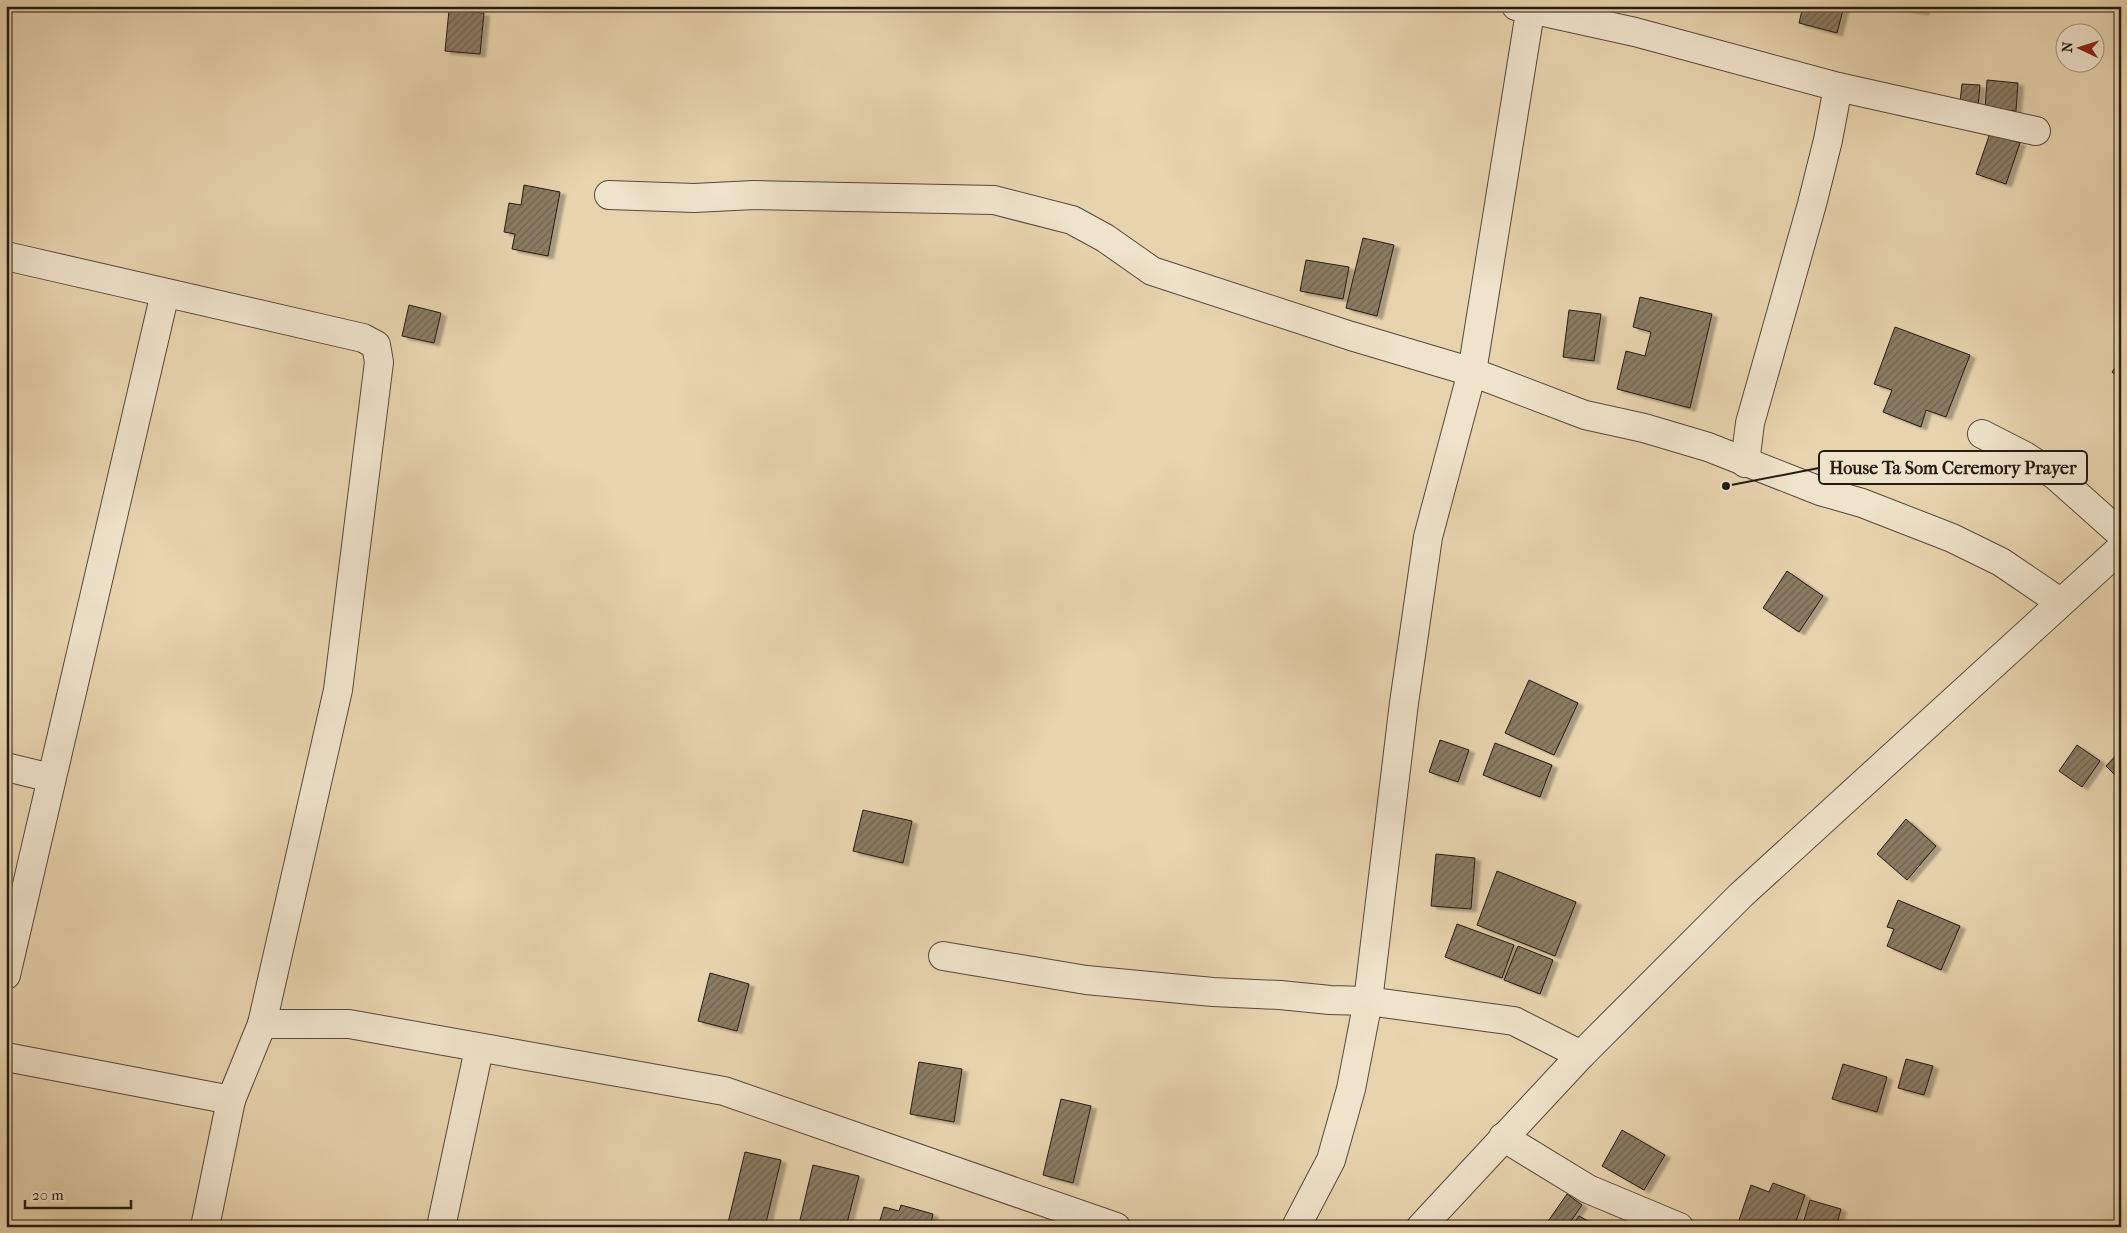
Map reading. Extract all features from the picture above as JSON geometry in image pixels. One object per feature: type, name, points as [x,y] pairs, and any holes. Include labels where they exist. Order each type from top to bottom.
[{"type":"street","points":[[1296,1227],[1331,1160],[1351,1089],[1368,1000],[1404,703],[1428,537],[1472,372],[1526,8],[1635,32],[1838,87],[2036,131]]},
{"type":"street","points":[[1745,463],[1750,423],[1812,204],[1828,140],[1838,87]]},
{"type":"street","points":[[609,195],[694,198],[754,195],[994,200],[1072,220],[1105,238],[1152,271],[1332,330],[1472,372],[1585,415],[1644,428],[1698,444],[1820,491],[1862,503],[1952,538],[2001,562],[2060,602]]},
{"type":"street","points":[[6,256],[362,338],[376,345],[379,362],[338,690],[262,1024],[231,1100],[205,1227]]},
{"type":"street","points":[[6,975],[165,293]]},
{"type":"street","points":[[1982,434],[2025,456],[2056,476],[2121,534]]},
{"type":"street","points":[[1421,1227],[1581,1055],[1741,895],[2121,548]]},
{"type":"street","points":[[6,767],[52,778]]},
{"type":"street","points":[[943,956],[1039,974],[1143,986],[1330,1000],[1368,1000],[1514,1020],[1581,1055]]},
{"type":"street","points":[[262,1024],[348,1024],[479,1049],[724,1091],[1116,1227]]},
{"type":"street","points":[[441,1227],[479,1049]]},
{"type":"street","points":[[6,1057],[231,1100]]},
{"type":"street","points":[[1503,1137],[1588,1189],[1679,1227]]},
{"type":"building","points":[[1803,6],[1844,6],[1837,33],[1799,23]]},
{"type":"building","points":[[1890,6],[1924,6],[1923,12]]},
{"type":"building","points":[[449,10],[484,13],[480,54],[445,51]]},
{"type":"building","points":[[1987,80],[2018,83],[2016,111],[1985,109]]},
{"type":"building","points":[[1962,84],[1980,85],[1978,107],[1960,102]]},
{"type":"building","points":[[1990,133],[2020,143],[2006,184],[1976,174]]},
{"type":"building","points":[[524,185],[560,192],[548,256],[512,249],[515,234],[504,232],[509,203],[521,205]]},
{"type":"building","points":[[1363,238],[1394,245],[1377,316],[1346,308]]},
{"type":"building","points":[[1306,260],[1349,267],[1343,299],[1300,291]]},
{"type":"building","points":[[1640,297],[1712,314],[1690,408],[1617,389],[1626,351],[1645,356],[1651,332],[1633,327]]},
{"type":"building","points":[[409,305],[441,313],[434,343],[402,336]]},
{"type":"building","points":[[1569,310],[1601,314],[1594,361],[1563,357]]},
{"type":"building","points":[[1895,327],[1970,355],[1946,417],[1926,410],[1921,427],[1883,412],[1892,390],[1874,384]]},
{"type":"building","points":[[2121,360],[2121,379],[2112,372]]},
{"type":"building","points":[[1787,571],[1823,596],[1799,632],[1763,608]]},
{"type":"building","points":[[1529,680],[1578,703],[1554,755],[1505,733]]},
{"type":"building","points":[[1440,740],[1469,750],[1458,782],[1429,772]]},
{"type":"building","points":[[1495,743],[1552,765],[1540,797],[1483,775]]},
{"type":"building","points":[[2077,745],[2100,761],[2082,787],[2059,771]]},
{"type":"building","points":[[2121,750],[2121,781],[2106,766]]},
{"type":"building","points":[[863,810],[912,821],[903,863],[853,851]]},
{"type":"building","points":[[1906,819],[1936,846],[1907,880],[1877,854]]},
{"type":"building","points":[[1436,854],[1475,858],[1471,909],[1431,906]]},
{"type":"building","points":[[1497,871],[1576,902],[1555,956],[1477,925]]},
{"type":"building","points":[[1898,900],[1960,926],[1941,970],[1887,946],[1894,929],[1887,927]]},
{"type":"building","points":[[1457,924],[1514,945],[1502,978],[1445,957]]},
{"type":"building","points":[[1518,946],[1553,960],[1540,994],[1504,980]]},
{"type":"building","points":[[710,973],[749,984],[737,1031],[698,1021]]},
{"type":"building","points":[[1906,1059],[1933,1066],[1924,1095],[1898,1088]]},
{"type":"building","points":[[919,1062],[962,1069],[954,1122],[910,1114]]},
{"type":"building","points":[[1843,1064],[1887,1077],[1877,1112],[1832,1099]]},
{"type":"building","points":[[1061,1099],[1091,1106],[1073,1183],[1043,1175]]},
{"type":"building","points":[[1622,1130],[1665,1155],[1644,1190],[1602,1166]]},
{"type":"building","points":[[745,1152],[781,1160],[765,1227],[727,1227]]},
{"type":"building","points":[[813,1165],[859,1176],[846,1227],[827,1227],[800,1220]]},
{"type":"building","points":[[1773,1183],[1805,1195],[1794,1227],[1737,1226],[1751,1185],[1769,1192]]},
{"type":"building","points":[[1567,1194],[1582,1205],[1567,1227],[1544,1227]]},
{"type":"building","points":[[1810,1200],[1841,1209],[1836,1227],[1802,1227]]},
{"type":"building","points":[[901,1205],[933,1214],[930,1227],[878,1227],[884,1207],[899,1211]]},
{"type":"building","points":[[1579,1216],[1599,1227],[1571,1227]]},
{"type":"building","points":[[1867,1221],[1886,1227],[1866,1227]]},
{"type":"place","name":"House Ta Som Ceremory Prayer","points":[[1726,486]]}]
